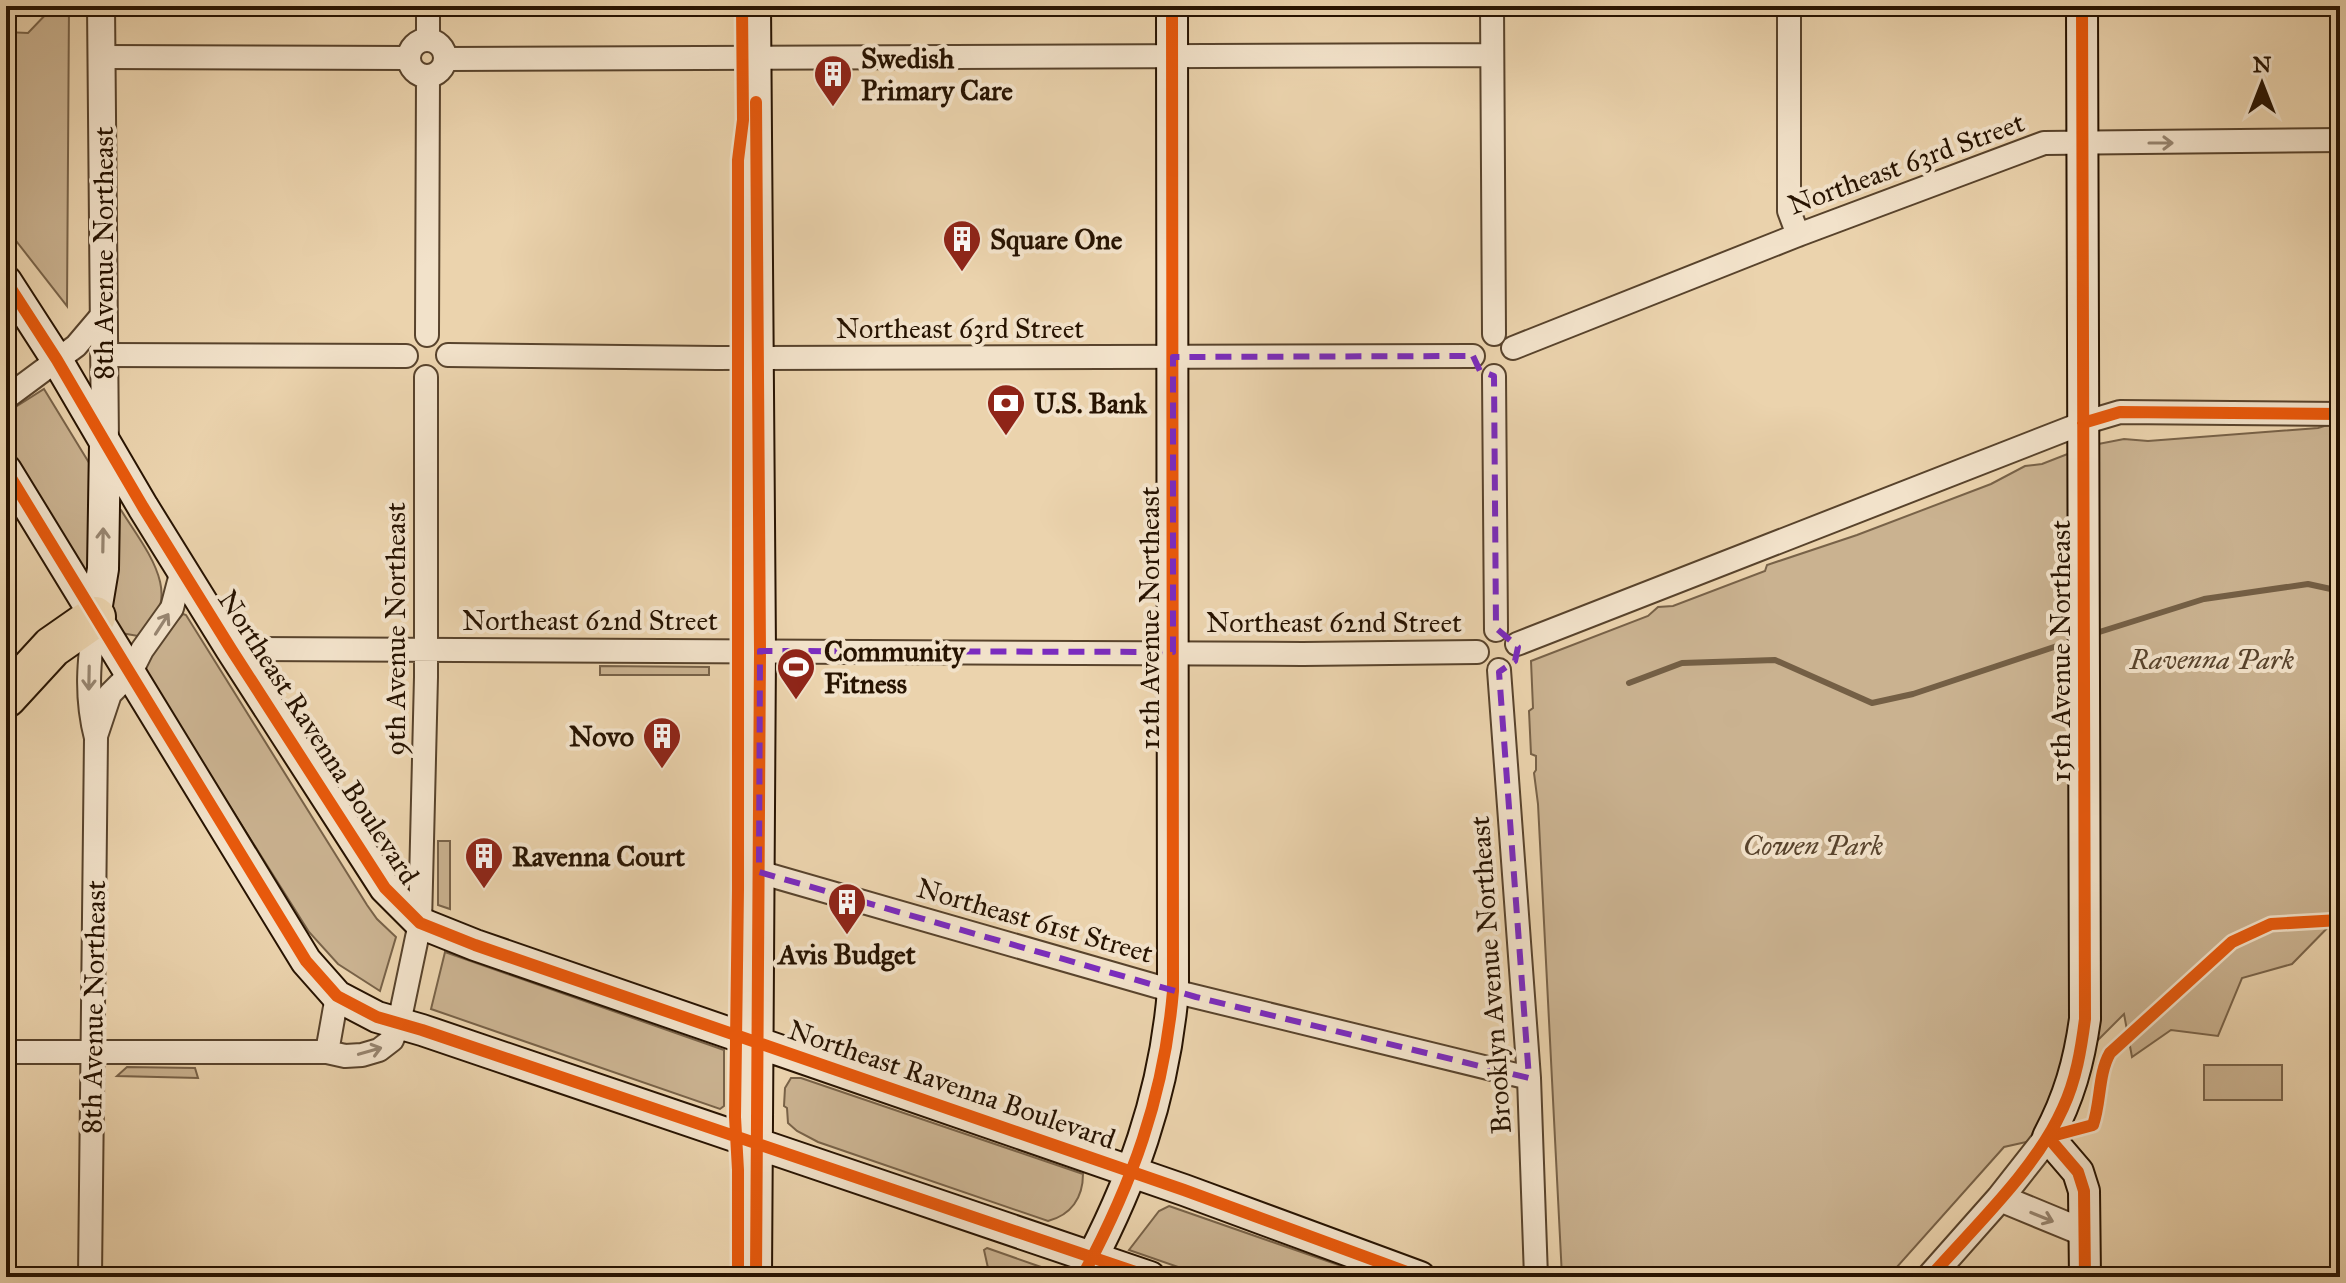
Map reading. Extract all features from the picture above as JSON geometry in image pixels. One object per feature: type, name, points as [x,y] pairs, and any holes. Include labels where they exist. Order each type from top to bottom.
[{"type":"highway","points":[[6,697],[52,647],[95,617]]},
{"type":"main road","points":[[755,6],[760,651],[756,1277]]},
{"type":"main road","name":"12th Avenue Northeast","points":[[1087,1267],[1132,1172],[1159,1092],[1173,991],[1172,6]]},
{"type":"main road","name":"15th Avenue Northeast","points":[[2048,1137],[2064,1108],[2079,1060],[2085,1019],[2082,6]]},
{"type":"main road","name":"Northeast Ravenna Boulevard","points":[[6,281],[231,649],[385,888],[420,923],[1132,1172],[1420,1277]]},
{"type":"main road","name":"8th Avenue Northeast","points":[[95,617],[103,569],[105,443]]},
{"type":"main road","points":[[6,470],[306,961],[337,996],[377,1017],[757,1142],[1087,1267],[1150,1277]]},
{"type":"main road","points":[[2048,1137],[2078,1172],[2084,1191],[2085,1277]]},
{"type":"street","name":"8th Avenue Northeast","points":[[101,6],[105,443]]},
{"type":"street","points":[[428,6],[428,40]]},
{"type":"street","points":[[1492,6],[1494,334]]},
{"type":"street","points":[[1789,6],[1789,211],[1798,235]]},
{"type":"street","points":[[428,40],[441,45],[446,59],[440,72],[428,76],[416,73],[409,58],[414,44],[428,40]]},
{"type":"street","points":[[446,59],[1492,55]]},
{"type":"street","points":[[102,57],[409,58]]},
{"type":"street","points":[[427,335],[428,76]]},
{"type":"street","name":"Northeast 63rd Street","points":[[1513,348],[1798,235],[2044,143],[2340,140]]},
{"type":"street","points":[[6,398],[76,346],[104,313]]},
{"type":"street","points":[[1494,334],[1505,337],[1513,348],[1510,367],[1494,376],[1480,371],[1473,356],[1479,340],[1494,334]]},
{"type":"street","points":[[427,335],[443,342],[448,355],[440,372],[426,377],[408,366],[406,356],[414,339],[427,335]]},
{"type":"street","points":[[104,355],[406,356]]},
{"type":"street","name":"Northeast 63rd Street","points":[[448,355],[757,358],[1473,356]]},
{"type":"street","points":[[1494,376],[1496,630]]},
{"type":"street","name":"9th Avenue Northeast","points":[[399,1023],[420,923],[426,650],[426,377]]},
{"type":"street","points":[[1517,644],[2083,423],[2120,412],[2340,414]]},
{"type":"street","name":"8th Avenue Northeast","points":[[96,738],[110,694],[130,674],[142,650],[172,608],[182,570]]},
{"type":"street","name":"8th Avenue Northeast","points":[[90,1277],[96,738],[89,709],[88,670],[95,617]]},
{"type":"street","points":[[1496,630],[1512,635],[1517,644],[1515,661],[1499,670],[1486,667],[1477,652],[1482,636],[1496,630]]},
{"type":"street","name":"Northeast 62nd Street","points":[[231,649],[1303,654],[1477,652]]},
{"type":"street","name":"Brooklyn Avenue Northeast","points":[[1499,670],[1529,1078],[1536,1277]]},
{"type":"street","name":"Northeast 61st Street","points":[[759,872],[1173,991],[1529,1078]]},
{"type":"street","points":[[327,1052],[337,996]]},
{"type":"street","points":[[6,1052],[327,1052],[345,1056],[379,1050],[392,1040],[399,1023]]},
{"type":"street","points":[[1930,1277],[2000,1198],[2048,1137]]},
{"type":"street","points":[[2000,1198],[2085,1233]]},
{"type":"highlighted area","points":[[1473,356],[1480,371],[1494,376],[1496,628],[1518,647],[1515,661],[1499,672],[1529,1078],[1196,997],[759,872],[760,651],[1173,652],[1173,357]]},
{"type":"green space","points":[[49,6],[69,6],[67,306],[6,228],[6,32],[28,33],[49,11]]},
{"type":"green space","points":[[44,389],[91,466],[87,574],[6,450],[6,413]]},
{"type":"green space","name":"Cowen Park","points":[[2340,421],[2340,915],[2292,964],[2242,978],[2218,1036],[2171,1030],[2132,1057],[2124,1014],[2079,1059],[2048,1137],[2004,1147],[1888,1277],[1562,1277],[1534,773],[1536,756],[1531,754],[1531,661],[1648,616],[1658,607],[1673,606],[1765,571],[1767,565],[1857,535],[1991,484],[2025,466],[2042,464],[2088,446],[2124,439],[2148,441],[2318,428]]},
{"type":"green space","points":[[118,509],[150,557],[158,573],[161,590],[160,606],[153,621],[138,636],[121,633],[105,605]]},
{"type":"green space","points":[[183,614],[367,905],[396,937],[380,991],[338,964],[309,932],[144,670],[145,657]]},
{"type":"green space","points":[[600,666],[709,667],[709,675],[600,675]]},
{"type":"green space","points":[[438,841],[450,841],[450,909],[438,905]]},
{"type":"green space","points":[[445,952],[724,1050],[724,1106],[720,1109],[431,1009]]},
{"type":"green space","points":[[2204,1065],[2282,1065],[2282,1100],[2204,1100]]},
{"type":"green space","points":[[127,1067],[195,1068],[198,1078],[117,1076]]},
{"type":"green space","points":[[791,1078],[801,1078],[1083,1174],[1081,1191],[1069,1210],[1048,1221],[818,1142],[788,1123],[787,1108],[784,1106],[785,1088]]},
{"type":"green space","points":[[1169,1206],[1373,1277],[1207,1277],[1129,1250],[1159,1211]]},
{"type":"green space","points":[[987,1248],[1041,1267],[1039,1277],[990,1277],[984,1250]]},
{"type":"waterway","points":[[2093,634],[2204,599],[2308,584],[2340,591]]},
{"type":"waterway","points":[[1629,683],[1682,663],[1775,660],[1872,703],[1913,694],[2075,640]]},
{"type":"cycle path","points":[[738,1277],[735,1117],[738,160],[743,120],[742,6]]},
{"type":"cycle path","points":[[1082,1277],[1116,1208],[1143,1139],[1162,1067],[1173,991],[1172,6]]},
{"type":"cycle path","points":[[1930,1277],[2003,1197],[2051,1131],[2071,1087],[2085,1019],[2082,6]]},
{"type":"cycle path","points":[[756,102],[760,651],[756,1277]]},
{"type":"cycle path","points":[[6,281],[231,649],[385,888],[420,923],[475,945],[1184,1190],[1420,1277]]},
{"type":"cycle path","points":[[2083,423],[2120,412],[2340,414]]},
{"type":"cycle path","points":[[6,470],[306,961],[337,996],[377,1017],[1150,1277]]},
{"type":"cycle path","points":[[2048,1137],[2093,1125],[2103,1070],[2110,1053],[2232,942],[2271,924],[2340,920]]},
{"type":"cycle path","points":[[2048,1137],[2078,1172],[2084,1191],[2085,1277]]},
{"type":"place","name":"Swedish Primary Care","points":[[833,108]]},
{"type":"place","name":"Square One","points":[[962,273]]},
{"type":"place","name":"U.S. Bank","points":[[1006,437]]},
{"type":"place","name":"Community Fitness","points":[[796,701]]},
{"type":"place","name":"Novo","points":[[662,770]]},
{"type":"place","name":"Ravenna Court","points":[[484,890]]},
{"type":"place","name":"Avis Budget","points":[[847,936]]},
{"type":"park label","name":"Ravenna Park","points":[[2212,659]]}]
